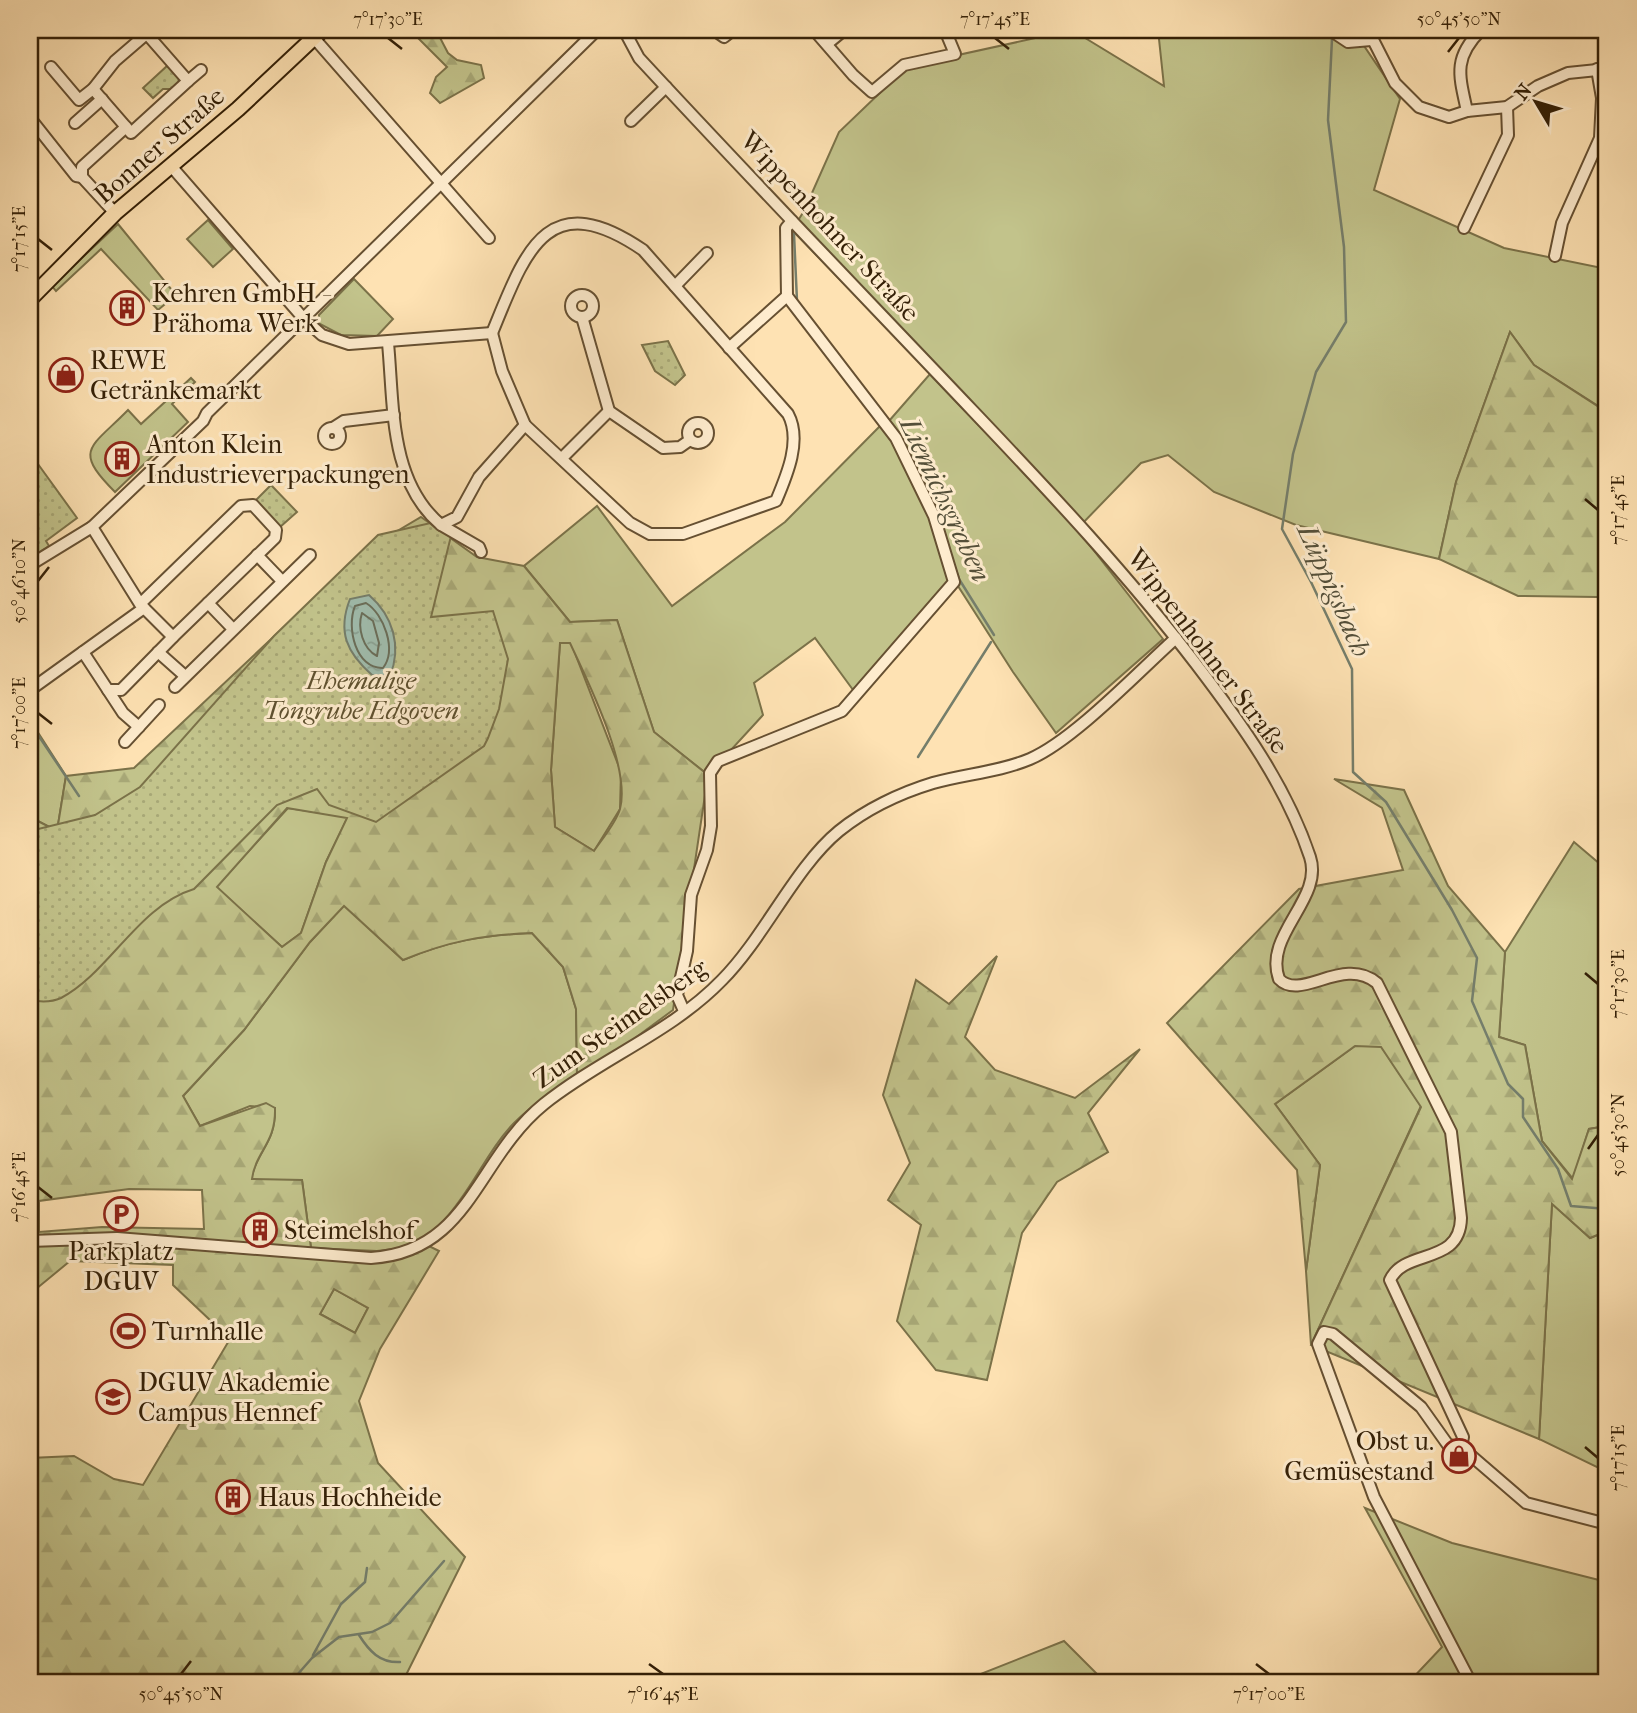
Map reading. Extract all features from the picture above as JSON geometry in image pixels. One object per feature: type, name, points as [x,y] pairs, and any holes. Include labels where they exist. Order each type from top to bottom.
[{"type":"main road","name":"Bonner Straße","points":[[30,299],[115,214],[171,166],[315,32]]},
{"type":"street","points":[[30,35],[34,30]]},
{"type":"street","points":[[30,565],[92,527],[597,30]]},
{"type":"street","name":"Wippenhohner Straße","points":[[624,30],[633,51],[666,87],[1083,526],[1176,638],[1260,754],[1276,782],[1311,859],[1311,880],[1279,951],[1276,971],[1279,979],[1295,986],[1351,972],[1365,975],[1377,983],[1451,1132],[1461,1218],[1459,1231],[1449,1247],[1436,1256],[1401,1265],[1390,1280],[1464,1437],[1461,1447]]},
{"type":"street","points":[[714,30],[724,37],[733,30]]},
{"type":"street","points":[[814,30],[872,92],[904,65],[955,54],[945,30]]},
{"type":"street","points":[[827,44],[844,30]]},
{"type":"street","points":[[1330,30],[1348,43],[1370,35],[1395,83],[1419,107],[1449,117],[1467,111],[1507,107],[1538,86],[1568,73],[1602,69],[1600,138],[1562,223],[1555,256]]},
{"type":"street","points":[[1467,111],[1459,77],[1465,46],[1481,30]]},
{"type":"street","points":[[51,67],[79,100],[93,89],[115,61],[148,32],[188,81]]},
{"type":"street","points":[[315,32],[489,238]]},
{"type":"street","points":[[93,89],[131,133],[201,70]]},
{"type":"street","points":[[631,121],[666,87]]},
{"type":"street","points":[[75,123],[102,99]]},
{"type":"street","points":[[1464,228],[1508,135],[1507,107]]},
{"type":"street","points":[[30,118],[54,145],[53,150],[62,162],[76,176],[82,177],[115,214]]},
{"type":"street","points":[[82,177],[82,167],[126,127]]},
{"type":"street","points":[[171,166],[304,319],[322,335],[349,344],[492,333]]},
{"type":"street","points":[[684,1011],[677,995],[687,951],[691,895],[707,850],[711,826],[710,773],[718,761],[842,711],[954,582],[934,516],[896,438],[787,296],[786,228],[792,221]]},
{"type":"street","points":[[584,222],[629,240],[643,250],[675,286],[788,414],[796,428],[787,475],[776,501],[683,534],[650,534],[630,523],[525,425],[502,371],[492,333],[518,270],[533,245],[554,228],[584,222]]},
{"type":"street","points":[[675,286],[707,253]]},
{"type":"street","points":[[729,348],[787,296]]},
{"type":"street","points":[[582,317],[609,411],[663,448],[680,447],[690,440]]},
{"type":"street","points":[[388,342],[394,415],[402,467],[425,511],[441,525],[479,547],[481,552]]},
{"type":"street","points":[[562,458],[609,411]]},
{"type":"street","points":[[325,442],[333,443],[339,438],[339,433],[333,428],[344,421],[394,415]]},
{"type":"street","points":[[441,525],[457,517],[479,477],[525,425]]},
{"type":"street","points":[[30,690],[142,606],[241,506],[253,505],[276,530],[275,538],[121,690],[108,690]]},
{"type":"street","points":[[92,527],[142,606],[173,637]]},
{"type":"street","points":[[257,555],[282,581]]},
{"type":"street","points":[[175,687],[310,555]]},
{"type":"street","points":[[208,603],[233,629]]},
{"type":"street","name":"Zum Steimelsberg","points":[[30,1241],[117,1238],[371,1258],[392,1257],[412,1251],[445,1229],[499,1151],[543,1104],[684,1011],[721,981],[769,922],[819,851],[840,831],[897,796],[933,783],[992,771],[1045,750],[1176,638]]},
{"type":"street","points":[[83,652],[123,713],[139,727]]},
{"type":"street","points":[[158,652],[185,676]]},
{"type":"street","points":[[125,742],[159,705]]},
{"type":"street","points":[[1471,1683],[1374,1497],[1319,1348],[1322,1334],[1331,1333],[1339,1339],[1421,1407],[1448,1445],[1461,1447],[1526,1503],[1607,1524]]},
{"type":"green space","points":[[410,30],[436,30],[448,53],[457,60],[481,65],[484,78],[440,103],[430,93],[436,77],[447,67]]},
{"type":"green space","points":[[1072,30],[1164,86],[1159,39],[1162,30],[1308,30],[1362,43],[1400,99],[1374,190],[1504,248],[1607,269],[1603,409],[1534,365],[1510,332],[1456,482],[1439,559],[1296,525],[1214,492],[1168,455],[1141,463],[1079,527],[792,230],[804,211],[839,132],[908,66]]},
{"type":"green space","points":[[167,66],[180,76],[181,83],[173,89],[163,89],[153,98],[143,88]]},
{"type":"green space","points":[[208,220],[233,249],[213,267],[187,239]]},
{"type":"green space","points":[[118,224],[176,295],[158,310],[101,249],[56,291],[52,286]]},
{"type":"green space","points":[[354,279],[393,319],[377,336],[341,335],[318,323],[319,315]]},
{"type":"green space","points":[[1510,332],[1534,365],[1602,409],[1607,338],[1607,606],[1597,597],[1518,596],[1439,559],[1456,482]]},
{"type":"green space","points":[[668,341],[685,375],[675,385],[655,371],[642,345]]},
{"type":"green space","points":[[930,374],[1077,529],[1163,639],[1056,733],[956,583],[856,694],[815,638],[754,683],[763,715],[708,775],[654,732],[617,620],[570,622],[524,566],[597,506],[672,606],[785,522],[884,422],[889,421]]},
{"type":"green space","points":[[191,378],[195,382],[172,404],[188,422],[115,492],[102,478],[90,457],[96,441],[128,410],[141,424]]},
{"type":"green space","points":[[30,453],[77,518],[46,541],[49,546],[30,558]]},
{"type":"green space","points":[[271,485],[297,512],[280,527],[256,500]]},
{"type":"green space","points":[[421,517],[477,557],[524,566],[570,622],[617,620],[654,732],[708,775],[673,1010],[627,1044],[577,1074],[576,1009],[563,967],[532,933],[466,940],[403,960],[344,906],[310,942],[244,1030],[183,1096],[200,1126],[266,1103],[275,1108],[272,1130],[257,1161],[252,1179],[302,1180],[311,1248],[377,1251],[427,1245],[439,1251],[380,1349],[359,1401],[378,1463],[465,1557],[402,1683],[30,1683],[30,1458],[74,1456],[114,1479],[143,1485],[230,1339],[173,1285],[173,1265],[70,1261],[30,1294],[30,817],[57,831],[66,776],[134,768],[367,549]],"holes":[[[560,643],[570,643],[606,725],[614,748],[622,791],[618,814],[594,851],[555,827],[551,770]],[[287,808],[347,818],[326,862],[301,933],[282,947],[217,887]],[[129,1189],[202,1190],[204,1229],[102,1227],[39,1232],[39,1201]],[[334,1289],[368,1308],[355,1333],[320,1314]]]},
{"type":"green space","name":"Ehemalige Tongrube Edgoven","points":[[435,522],[452,532],[431,617],[493,611],[508,659],[499,709],[484,746],[376,822],[329,805],[317,789],[277,805],[194,889],[156,910],[78,987],[61,998],[30,1000],[34,975],[30,964],[30,831],[95,815],[140,787],[274,636],[378,535]]},
{"type":"green space","points":[[560,643],[571,643],[621,772],[620,809],[594,851],[555,827],[551,770]]},
{"type":"green space","points":[[30,720],[66,776],[57,831],[30,817]]},
{"type":"green space","points":[[1334,779],[1404,790],[1448,886],[1505,952],[1499,1037],[1525,1045],[1542,1141],[1572,1179],[1589,1129],[1607,1126],[1607,1231],[1590,1238],[1552,1204],[1539,1439],[1311,1345],[1421,1107],[1381,1047],[1355,1046],[1275,1104],[1320,1165],[1306,1271],[1297,1170],[1167,1023],[1299,889],[1403,870],[1382,808]]},
{"type":"green space","points":[[288,808],[348,817],[326,862],[301,933],[282,947],[216,887]]},
{"type":"green space","points":[[1574,842],[1607,870],[1607,1126],[1589,1129],[1573,1179],[1542,1141],[1525,1045],[1499,1037],[1505,952]]},
{"type":"green space","points":[[344,905],[403,960],[466,940],[532,933],[563,967],[576,1009],[577,1074],[536,1103],[514,1123],[500,1139],[450,1214],[435,1229],[417,1241],[386,1251],[311,1248],[302,1180],[251,1180],[272,1130],[275,1108],[250,1106],[200,1126],[183,1096],[244,1030],[310,942]]},
{"type":"green space","points":[[997,956],[965,1037],[995,1070],[1075,1098],[1140,1049],[1088,1113],[1108,1152],[1057,1182],[1022,1233],[987,1380],[936,1370],[897,1321],[921,1225],[888,1200],[910,1163],[883,1095],[916,980],[949,1004]]},
{"type":"green space","points":[[1355,1046],[1381,1046],[1421,1106],[1311,1345],[1306,1271],[1320,1165],[1275,1104]]},
{"type":"green space","points":[[1552,1203],[1590,1238],[1607,1231],[1607,1472],[1539,1439]]},
{"type":"green space","points":[[334,1289],[368,1308],[355,1333],[320,1314]]},
{"type":"green space","points":[[1365,1508],[1452,1543],[1607,1582],[1607,1683],[1408,1683],[1442,1647]]},
{"type":"green space","points":[[1064,1641],[1106,1683],[958,1683]]},
{"type":"water","points":[[369,595],[384,612],[393,632],[395,654],[390,676],[372,675],[356,658],[347,641],[344,622],[350,599]]},
{"type":"waterway","name":"Lüppigsbach","points":[[1324,30],[1332,39],[1328,120],[1344,247],[1346,322],[1316,372],[1293,454],[1282,529],[1311,582],[1352,669],[1353,772],[1386,802],[1452,910],[1477,958],[1472,1001],[1508,1084],[1523,1099],[1523,1117],[1558,1169],[1571,1206],[1607,1209]]},
{"type":"waterway","name":"Liemichsgraben","points":[[794,234],[797,301]]},
{"type":"waterway","name":"Liemichsgraben","points":[[858,381],[897,431]]},
{"type":"waterway","name":"Liemichsgraben","points":[[916,468],[930,496]]},
{"type":"waterway","name":"Liemichsgraben","points":[[953,562],[959,579],[994,635]]},
{"type":"waterway","name":"Liemichsgraben","points":[[918,757],[991,642]]},
{"type":"waterway","points":[[30,723],[79,796]]},
{"type":"waterway","points":[[290,1683],[312,1658],[339,1637],[372,1632],[390,1623],[444,1561]]},
{"type":"waterway","points":[[313,1655],[341,1604],[365,1582],[367,1568]]},
{"type":"waterway","points":[[359,1635],[376,1655],[400,1662]]},
{"type":"place","name":"Kehren GmbH - Prähoma Werk","points":[[127,308]]},
{"type":"place","name":"REWE Getränkemarkt","points":[[66,375]]},
{"type":"place","name":"Anton Klein Industrieverpackungen","points":[[122,459]]},
{"type":"place","name":"Parkplatz DGUV","points":[[121,1214]]},
{"type":"place","name":"Steimelshof","points":[[260,1230]]},
{"type":"place","name":"Turnhalle","points":[[128,1331]]},
{"type":"place","name":"DGUV Akademie Campus Hennef","points":[[113,1397]]},
{"type":"place","name":"Obst u. Gemüsestand","points":[[1459,1456]]},
{"type":"place","name":"Haus Hochheide","points":[[233,1497]]}]
